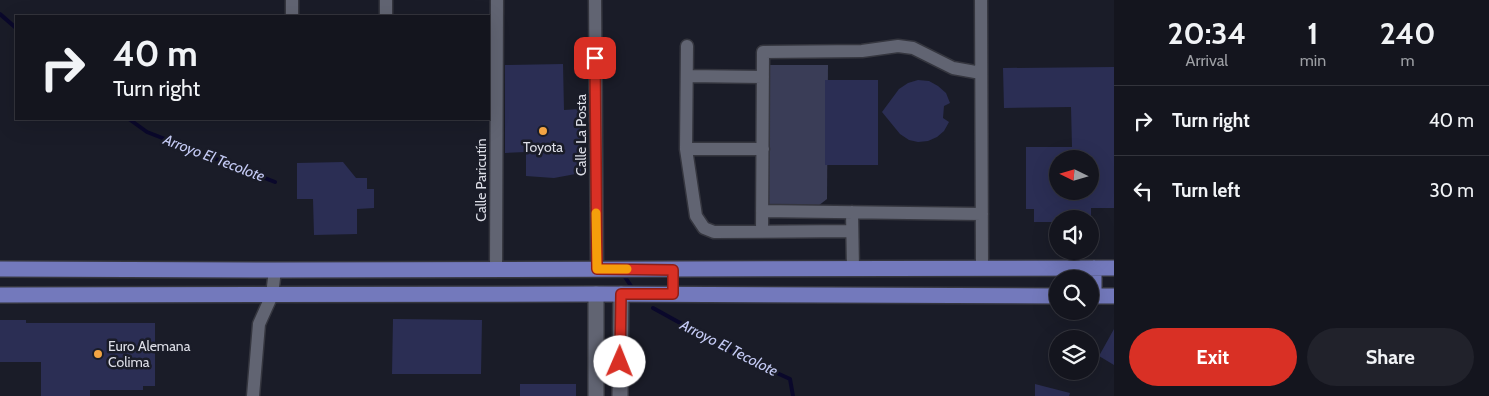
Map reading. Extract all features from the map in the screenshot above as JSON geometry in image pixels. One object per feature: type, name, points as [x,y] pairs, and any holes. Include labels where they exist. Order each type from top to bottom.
[{"type":"main road","points":[[0,268],[673,270],[1114,268]]},
{"type":"main road","points":[[673,270],[673,294]]},
{"type":"main road","points":[[0,295],[673,294],[1049,296]]},
{"type":"main road","points":[[1099,296],[1114,296]]},
{"type":"street","points":[[292,0],[292,15]]},
{"type":"street","points":[[386,0],[386,15]]},
{"type":"street","name":"Calle Paricutín","points":[[496,270],[493,50],[497,0]]},
{"type":"street","name":"Calle La Posta","points":[[595,0],[597,269]]},
{"type":"street","points":[[981,0],[982,268]]},
{"type":"street","points":[[687,46],[686,149],[696,216],[704,228],[714,232],[852,231]]},
{"type":"street","points":[[762,231],[763,52],[862,51],[898,46],[913,48],[953,68],[981,73]]},
{"type":"street","points":[[687,76],[763,76]]},
{"type":"street","points":[[686,149],[763,148]]},
{"type":"street","points":[[762,211],[982,214]]},
{"type":"street","points":[[852,212],[853,268]]},
{"type":"street","points":[[253,396],[259,324],[272,295],[275,270]]},
{"type":"street","points":[[596,294],[596,396]]},
{"type":"street","points":[[620,396],[621,294]]},
{"type":"shaded area","points":[[769,65],[828,65],[827,199],[818,206],[769,206]]},
{"type":"building","name":"Toyota","points":[[563,64],[564,110],[580,109],[581,173],[554,178],[526,176],[526,152],[505,153],[505,65]]},
{"type":"building","points":[[1114,67],[1114,208],[1049,210],[1049,222],[1034,222],[1034,209],[1026,209],[1026,147],[1072,147],[1071,107],[1004,108],[1003,68]]},
{"type":"building","points":[[825,80],[878,80],[878,165],[825,165]]},
{"type":"building","points":[[918,80],[929,81],[938,86],[946,93],[950,103],[944,106],[943,118],[949,122],[944,131],[928,141],[918,142],[909,140],[900,134],[882,112],[899,89],[908,83]]},
{"type":"building","points":[[343,162],[356,178],[367,178],[367,189],[374,189],[374,208],[357,209],[357,234],[314,235],[313,199],[297,199],[297,163]]},
{"type":"building","points":[[393,319],[482,320],[481,374],[392,374]]},
{"type":"building","name":"Euro Alemana Colima","points":[[0,320],[26,320],[26,323],[155,323],[155,386],[143,386],[143,390],[90,390],[90,396],[41,396],[41,362],[0,362]]},
{"type":"building","points":[[1114,329],[1114,365],[1099,356]]},
{"type":"building","points":[[520,384],[576,384],[576,396],[520,396]]},
{"type":"building","points":[[1035,384],[1070,393],[1069,396],[1035,396]]},
{"type":"waterway","name":"Arroyo El Tecolote","points":[[0,14],[15,27]]},
{"type":"waterway","name":"Arroyo El Tecolote","points":[[130,120],[147,132],[275,182]]},
{"type":"waterway","name":"Arroyo El Tecolote","points":[[625,277],[633,289]]},
{"type":"waterway","name":"Arroyo El Tecolote","points":[[653,308],[740,356],[790,379],[793,396]]},
{"type":"slow traffic","points":[[596,213],[597,269],[627,269]]},
{"type":"place","name":"Toyota","points":[[543,131]]},
{"type":"place","name":"Euro Alemana Colima","points":[[98,354]]},
{"type":"route","points":[[595,58],[597,269],[673,270],[673,294],[621,294],[620,362]]}]
